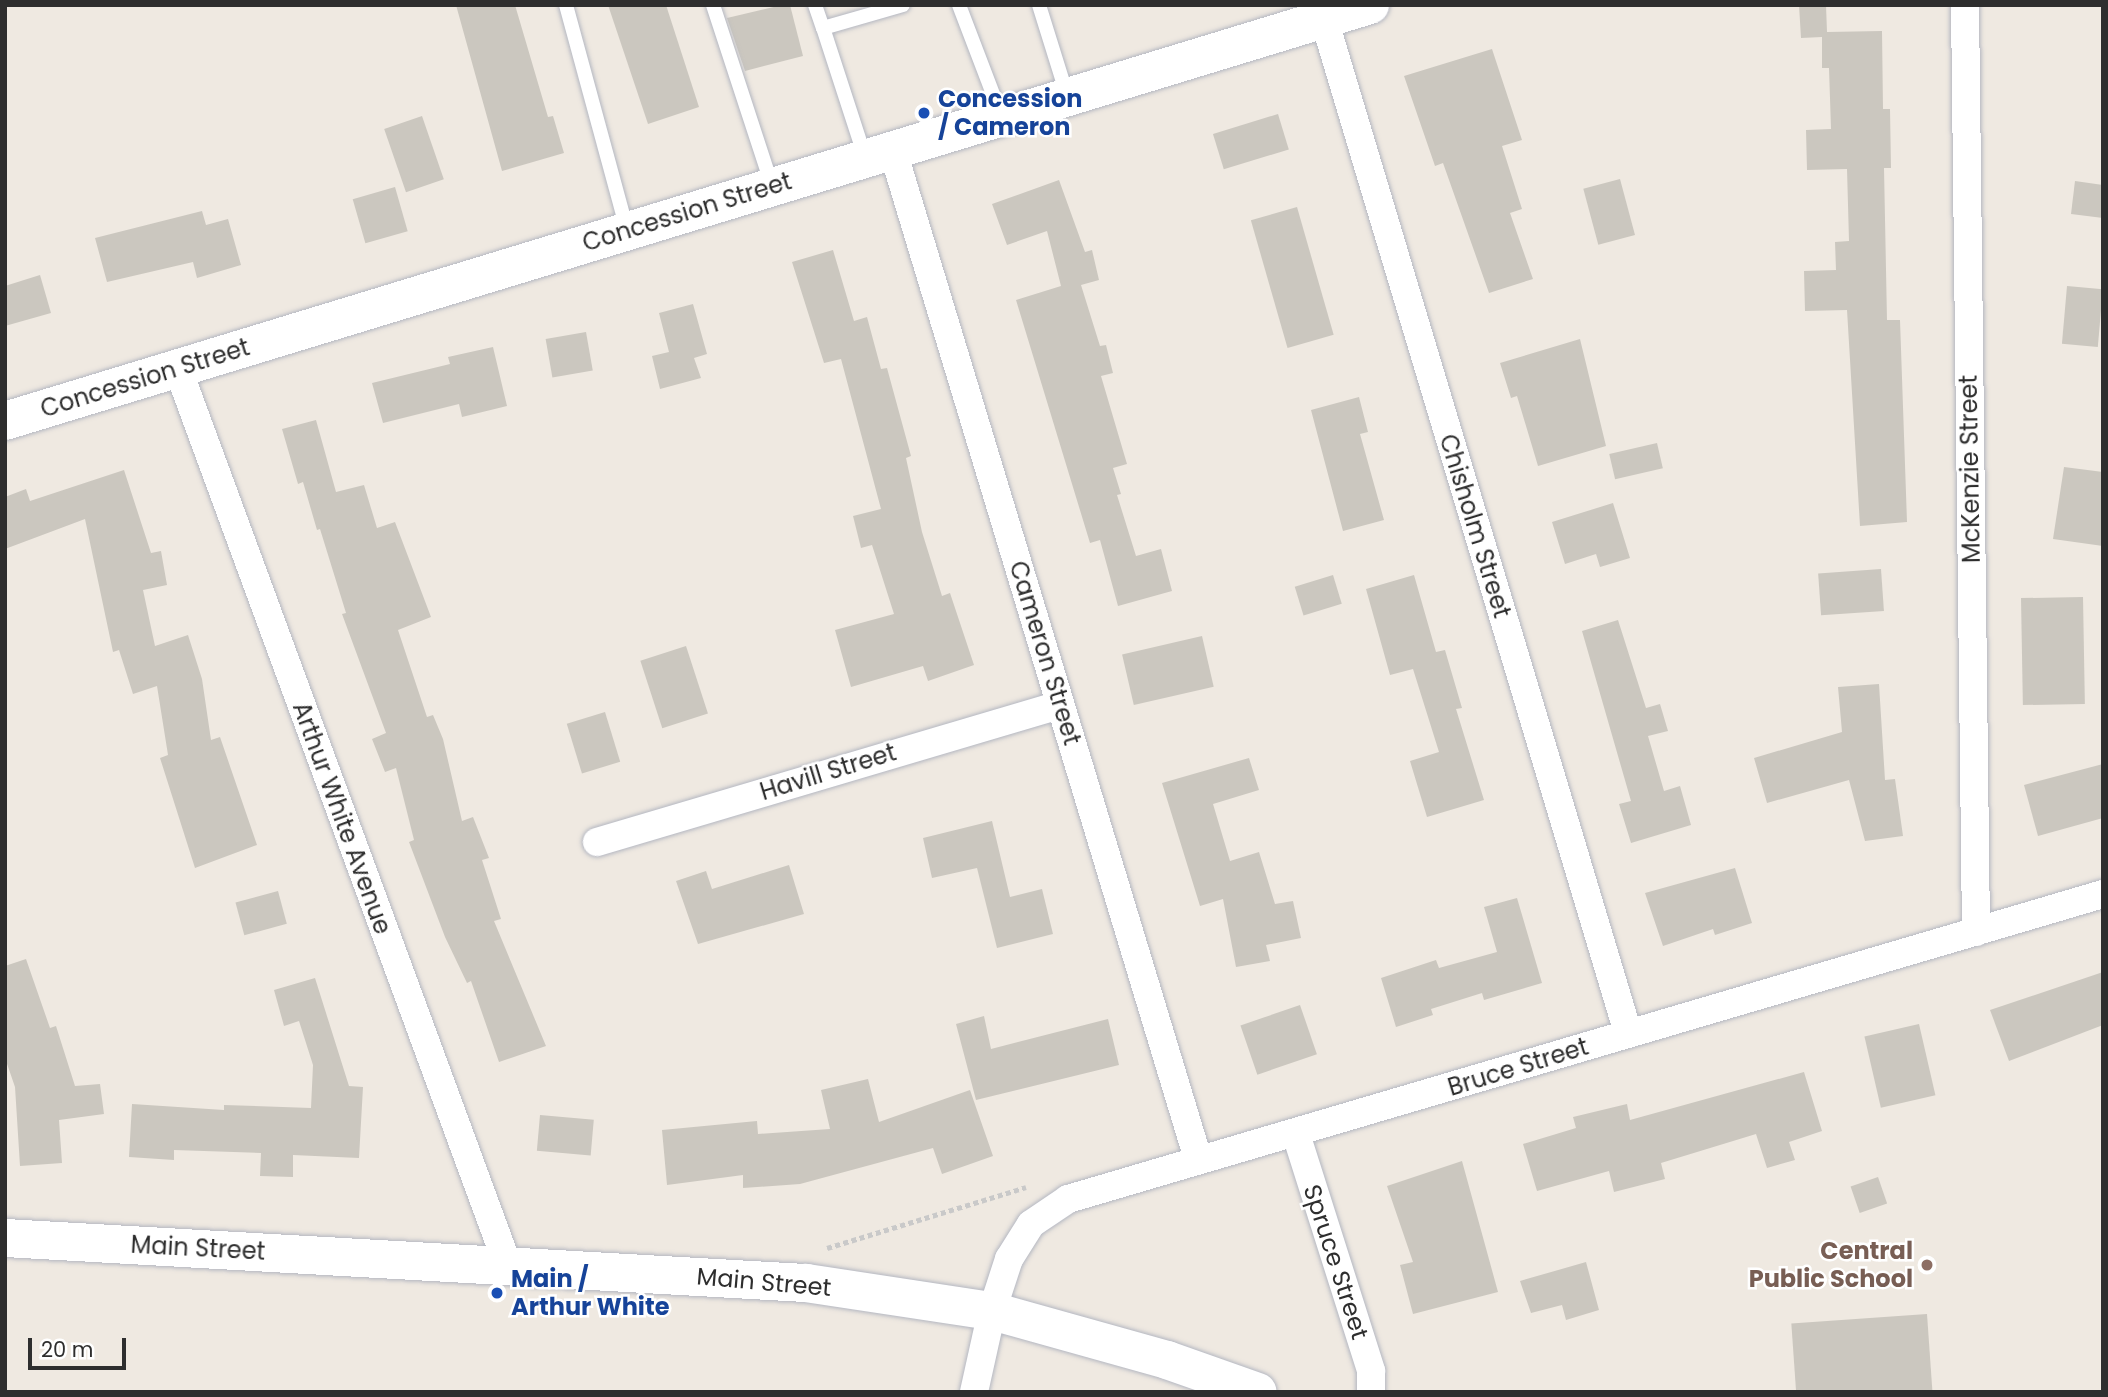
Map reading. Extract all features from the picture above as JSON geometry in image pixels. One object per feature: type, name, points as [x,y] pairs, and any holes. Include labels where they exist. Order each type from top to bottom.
[{"type":"main road","name":"Concession Street","points":[[5,421],[879,152],[1370,5]]},
{"type":"main road","name":"Main Street","points":[[5,1238],[770,1280],[992,1311],[1167,1360],[1258,1392]]},
{"type":"street","name":"McKenzie Street","points":[[1965,5],[1976,932]]},
{"type":"street","name":"Chisholm Street","points":[[1324,19],[1628,1033]]},
{"type":"street","name":"Cameron Street","points":[[879,152],[1060,705],[1198,1159]]},
{"type":"street","name":"Arthur White Avenue","points":[[178,369],[508,1266]]},
{"type":"street","name":"Havill Street","points":[[597,842],[1060,705]]},
{"type":"street","name":"Bruce Street","points":[[974,1392],[992,1311],[1009,1259],[1031,1224],[1050,1208],[1198,1159],[1296,1134],[1628,1033],[2103,894]]},
{"type":"street","name":"Spruce Street","points":[[1296,1134],[1371,1371],[1371,1392]]},
{"type":"lane","points":[[566,5],[628,231]]},
{"type":"lane","points":[[713,5],[772,185]]},
{"type":"lane","points":[[815,5],[879,152]]},
{"type":"lane","points":[[823,28],[903,5]]},
{"type":"lane","points":[[959,5],[1001,115]]},
{"type":"lane","points":[[1039,5],[1067,95]]},
{"type":"path","points":[[813,1253],[1026,1187]]},
{"type":"building","points":[[456,5],[515,5],[548,117],[553,116],[564,153],[502,171]]},
{"type":"building","points":[[608,5],[666,5],[699,107],[648,124]]},
{"type":"building","points":[[790,5],[803,56],[745,71],[727,18]]},
{"type":"building","points":[[1799,5],[1826,5],[1827,32],[1882,31],[1883,109],[1890,109],[1891,168],[1884,168],[1887,320],[1900,320],[1907,522],[1860,526],[1847,310],[1805,311],[1804,271],[1836,270],[1835,242],[1849,241],[1847,169],[1807,170],[1806,130],[1831,129],[1829,68],[1822,68],[1822,37],[1801,38]]},
{"type":"building","points":[[1492,49],[1522,140],[1502,146],[1522,209],[1510,213],[1533,279],[1489,293],[1443,163],[1435,166],[1404,76]]},
{"type":"building","points":[[1278,114],[1289,149],[1224,169],[1213,134]]},
{"type":"building","points":[[422,116],[444,179],[406,192],[384,129]]},
{"type":"building","points":[[1620,179],[1635,235],[1598,245],[1583,189]]},
{"type":"building","points":[[1059,180],[1085,252],[1092,250],[1099,280],[1081,285],[1100,346],[1106,345],[1113,373],[1101,376],[1127,464],[1113,468],[1121,494],[1117,495],[1136,556],[1161,549],[1172,591],[1118,606],[1100,540],[1090,543],[1016,300],[1061,286],[1047,231],[1007,245],[992,204]]},
{"type":"building","points":[[2075,181],[2103,185],[2103,218],[2071,214]]},
{"type":"building","points":[[395,187],[408,231],[365,243],[353,199]]},
{"type":"building","points":[[1297,207],[1334,335],[1288,348],[1251,220]]},
{"type":"building","points":[[202,211],[206,225],[228,219],[241,265],[197,278],[193,262],[107,282],[95,238]]},
{"type":"building","points":[[833,250],[854,321],[867,317],[881,369],[887,368],[911,456],[906,458],[922,532],[942,596],[950,593],[974,665],[928,681],[923,666],[851,687],[835,630],[894,614],[872,545],[861,548],[853,516],[881,509],[841,359],[824,363],[792,262]]},
{"type":"building","points":[[40,275],[51,313],[5,326],[5,286]]},
{"type":"building","points":[[2067,286],[2103,289],[2098,347],[2062,344]]},
{"type":"building","points":[[693,304],[707,354],[694,358],[701,378],[660,389],[652,356],[669,352],[659,313]]},
{"type":"building","points":[[586,332],[593,370],[552,378],[546,339]]},
{"type":"building","points":[[1580,339],[1606,446],[1538,466],[1517,396],[1511,398],[1500,363]]},
{"type":"building","points":[[493,347],[507,406],[462,417],[459,404],[383,423],[372,383],[450,364],[448,357]]},
{"type":"building","points":[[1359,397],[1368,432],[1360,434],[1384,520],[1343,531],[1311,410]]},
{"type":"building","points":[[316,420],[336,492],[364,485],[377,528],[395,522],[431,617],[398,630],[427,717],[433,715],[443,739],[462,821],[473,817],[489,858],[482,860],[501,919],[494,921],[546,1046],[499,1062],[471,981],[467,983],[445,937],[409,842],[414,840],[396,768],[385,772],[372,739],[386,733],[342,614],[346,613],[320,529],[317,530],[303,482],[298,484],[282,429]]},
{"type":"building","points":[[1657,443],[1663,468],[1615,479],[1609,454]]},
{"type":"building","points":[[2064,467],[2103,472],[2103,546],[2053,539]]},
{"type":"building","points":[[124,470],[151,553],[161,551],[167,585],[143,590],[155,646],[188,635],[202,679],[211,740],[220,737],[257,845],[195,868],[160,758],[168,755],[157,686],[133,694],[119,650],[113,652],[85,519],[5,549],[5,497],[26,489],[30,501]]},
{"type":"building","points":[[1613,503],[1630,558],[1600,567],[1596,554],[1565,564],[1552,522]]},
{"type":"building","points":[[1881,569],[1884,611],[1821,615],[1818,573]]},
{"type":"building","points":[[1333,575],[1342,604],[1304,615],[1295,587]]},
{"type":"building","points":[[1414,575],[1436,652],[1445,650],[1462,708],[1456,709],[1484,800],[1427,817],[1410,761],[1439,752],[1413,669],[1390,675],[1366,589]]},
{"type":"building","points":[[2083,597],[2085,704],[2023,705],[2021,598]]},
{"type":"building","points":[[1618,620],[1646,708],[1660,704],[1668,731],[1648,736],[1664,791],[1680,786],[1691,825],[1631,843],[1619,804],[1631,801],[1582,631]]},
{"type":"building","points":[[1202,636],[1214,687],[1134,705],[1122,654]]},
{"type":"building","points":[[686,646],[708,714],[662,728],[640,661]]},
{"type":"building","points":[[1879,684],[1885,780],[1895,779],[1903,836],[1865,841],[1849,780],[1767,803],[1754,758],[1842,732],[1838,687]]},
{"type":"building","points":[[605,712],[620,762],[582,773],[567,724]]},
{"type":"building","points":[[1249,758],[1259,790],[1213,804],[1230,861],[1259,852],[1275,904],[1293,901],[1301,938],[1266,945],[1270,961],[1236,967],[1223,899],[1200,906],[1162,783]]},
{"type":"building","points":[[2103,764],[2103,818],[2038,836],[2024,785]]},
{"type":"building","points":[[992,821],[1010,897],[1042,889],[1053,934],[997,948],[977,868],[932,878],[923,838]]},
{"type":"building","points":[[789,865],[804,914],[698,944],[676,881],[706,871],[712,889]]},
{"type":"building","points":[[1735,868],[1752,923],[1715,935],[1713,929],[1663,946],[1645,893]]},
{"type":"building","points":[[278,891],[287,924],[244,935],[235,902]]},
{"type":"building","points":[[1517,898],[1542,983],[1484,1000],[1482,993],[1431,1009],[1433,1015],[1396,1027],[1381,978],[1436,960],[1439,968],[1497,952],[1484,907]]},
{"type":"building","points":[[26,959],[50,1028],[56,1026],[75,1086],[100,1084],[104,1114],[59,1120],[62,1163],[20,1166],[15,1087],[5,1058],[5,966]]},
{"type":"building","points":[[2103,972],[2103,1025],[2009,1061],[1990,1010]]},
{"type":"building","points":[[315,978],[349,1086],[363,1087],[359,1158],[293,1155],[293,1177],[260,1176],[261,1153],[174,1150],[174,1160],[129,1157],[132,1104],[224,1110],[224,1105],[311,1108],[313,1065],[299,1021],[284,1026],[274,990]]},
{"type":"building","points":[[1300,1005],[1317,1054],[1257,1075],[1240,1026]]},
{"type":"building","points":[[984,1016],[991,1049],[1108,1019],[1119,1065],[976,1100],[956,1024]]},
{"type":"building","points":[[1919,1024],[1935,1095],[1881,1108],[1864,1037]]},
{"type":"building","points":[[1804,1072],[1822,1131],[1789,1142],[1795,1160],[1767,1168],[1756,1134],[1661,1163],[1665,1179],[1614,1192],[1609,1171],[1537,1191],[1523,1144],[1576,1128],[1573,1117],[1627,1104],[1630,1120]]},
{"type":"building","points":[[868,1079],[879,1122],[970,1090],[993,1156],[942,1174],[933,1148],[800,1184],[743,1188],[743,1175],[667,1185],[662,1130],[757,1121],[758,1134],[830,1129],[821,1090]]},
{"type":"building","points":[[540,1115],[594,1120],[591,1156],[537,1151]]},
{"type":"building","points":[[1462,1161],[1498,1292],[1413,1314],[1400,1265],[1413,1262],[1387,1186]]},
{"type":"building","points":[[1878,1177],[1887,1203],[1860,1213],[1851,1186]]},
{"type":"building","points":[[1586,1262],[1599,1310],[1566,1320],[1562,1305],[1531,1313],[1520,1281]]},
{"type":"building","points":[[1927,1314],[1932,1392],[1796,1392],[1791,1323]]},
{"type":"place","name":"Concession / Cameron","points":[[924,113]]},
{"type":"place","name":"Central Public School","points":[[1927,1265]]},
{"type":"place","name":"Main / Arthur White","points":[[497,1293]]}]
